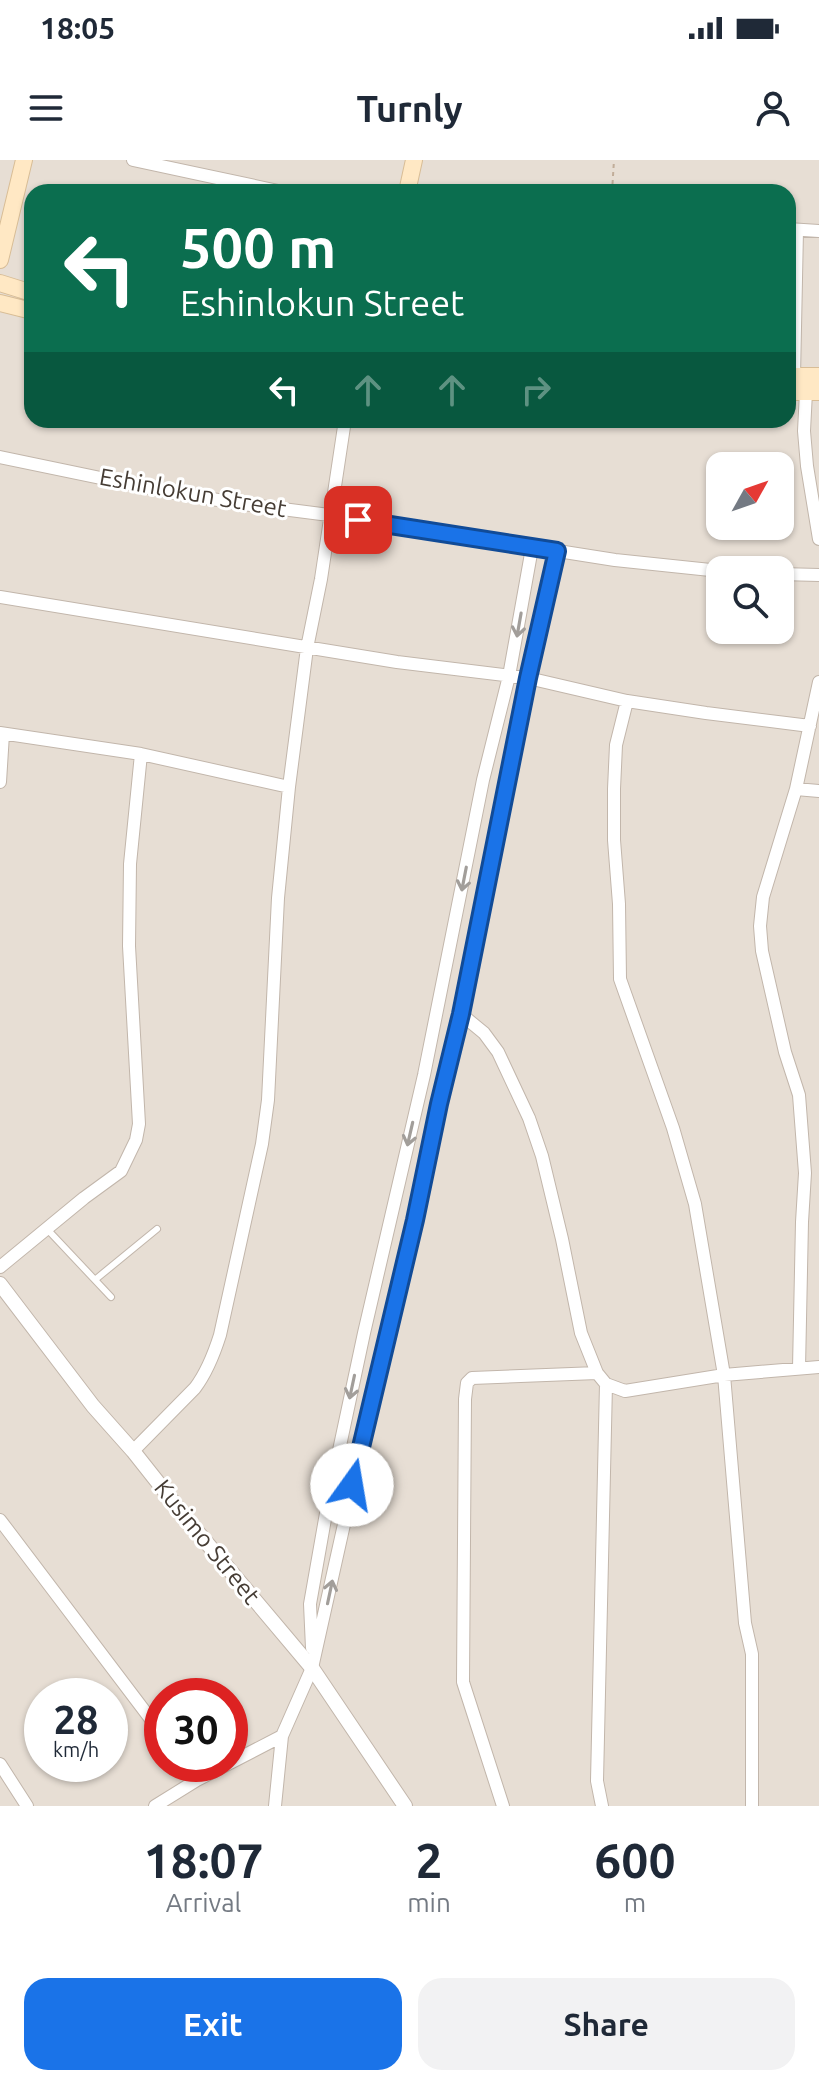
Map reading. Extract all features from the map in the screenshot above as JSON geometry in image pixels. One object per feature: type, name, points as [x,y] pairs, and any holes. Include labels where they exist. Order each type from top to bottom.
[{"type":"main road","points":[[0,260],[24,160]]},
{"type":"main road","points":[[409,184],[414,160]]},
{"type":"main road","points":[[0,283],[24,290]]},
{"type":"main road","points":[[0,303],[24,309]]},
{"type":"main road","points":[[796,376],[819,376]]},
{"type":"street","points":[[133,160],[246,184]]},
{"type":"street","points":[[796,230],[819,231]]},
{"type":"street","points":[[813,392],[804,431],[819,538]]},
{"type":"street","points":[[133,1451],[203,1378],[220,1335],[262,1144],[268,1100],[278,898],[289,787],[307,648],[321,579],[344,428]]},
{"type":"street","name":"Eshinlokun Street","points":[[0,457],[168,492],[532,548],[706,570]]},
{"type":"street","points":[[312,1668],[310,1604],[328,1502],[424,1075],[483,780],[509,676],[532,548]]},
{"type":"street","points":[[275,1806],[282,1736],[312,1668],[461,1014],[528,678],[557,551]]},
{"type":"street","points":[[794,574],[819,575]]},
{"type":"street","points":[[0,597],[307,648],[528,678],[627,701],[810,726]]},
{"type":"street","points":[[799,1368],[805,1173],[799,1095],[785,1052],[762,951],[760,926],[763,897],[796,789],[819,682]]},
{"type":"street","points":[[627,701],[616,745],[614,789],[620,979],[673,1128],[692,1192],[724,1375],[745,1623],[752,1654],[752,1806]]},
{"type":"street","points":[[0,782],[2,734],[141,754],[289,787]]},
{"type":"street","points":[[0,1267],[121,1171],[136,1140],[139,1124],[129,946],[130,864],[141,754]]},
{"type":"street","points":[[796,789],[819,791]]},
{"type":"street","points":[[459,905],[481,910]]},
{"type":"street","points":[[461,1014],[484,1033],[498,1052],[529,1118],[542,1156],[581,1333],[597,1373],[606,1384],[625,1391],[724,1375],[819,1367]]},
{"type":"street","name":"Kusimo Street","points":[[0,1284],[93,1406],[312,1668],[405,1806]]},
{"type":"street","points":[[503,1806],[463,1682],[467,1383],[472,1378],[597,1373]]},
{"type":"street","points":[[602,1806],[597,1781],[606,1384]]},
{"type":"street","points":[[0,1520],[144,1710]]},
{"type":"street","points":[[248,1754],[282,1736]]},
{"type":"street","points":[[0,1764],[27,1806]]},
{"type":"street","points":[[155,1806],[194,1782]]},
{"type":"lane","points":[[47,1229],[111,1297]]},
{"type":"lane","points":[[96,1279],[157,1229]]},
{"type":"path","points":[[612,184],[614,160]]},
{"type":"shaded area","points":[[0,160],[819,160],[819,1806],[0,1806]]},
{"type":"route","points":[[352,1485],[461,1014],[528,678],[557,551],[358,520]]}]
